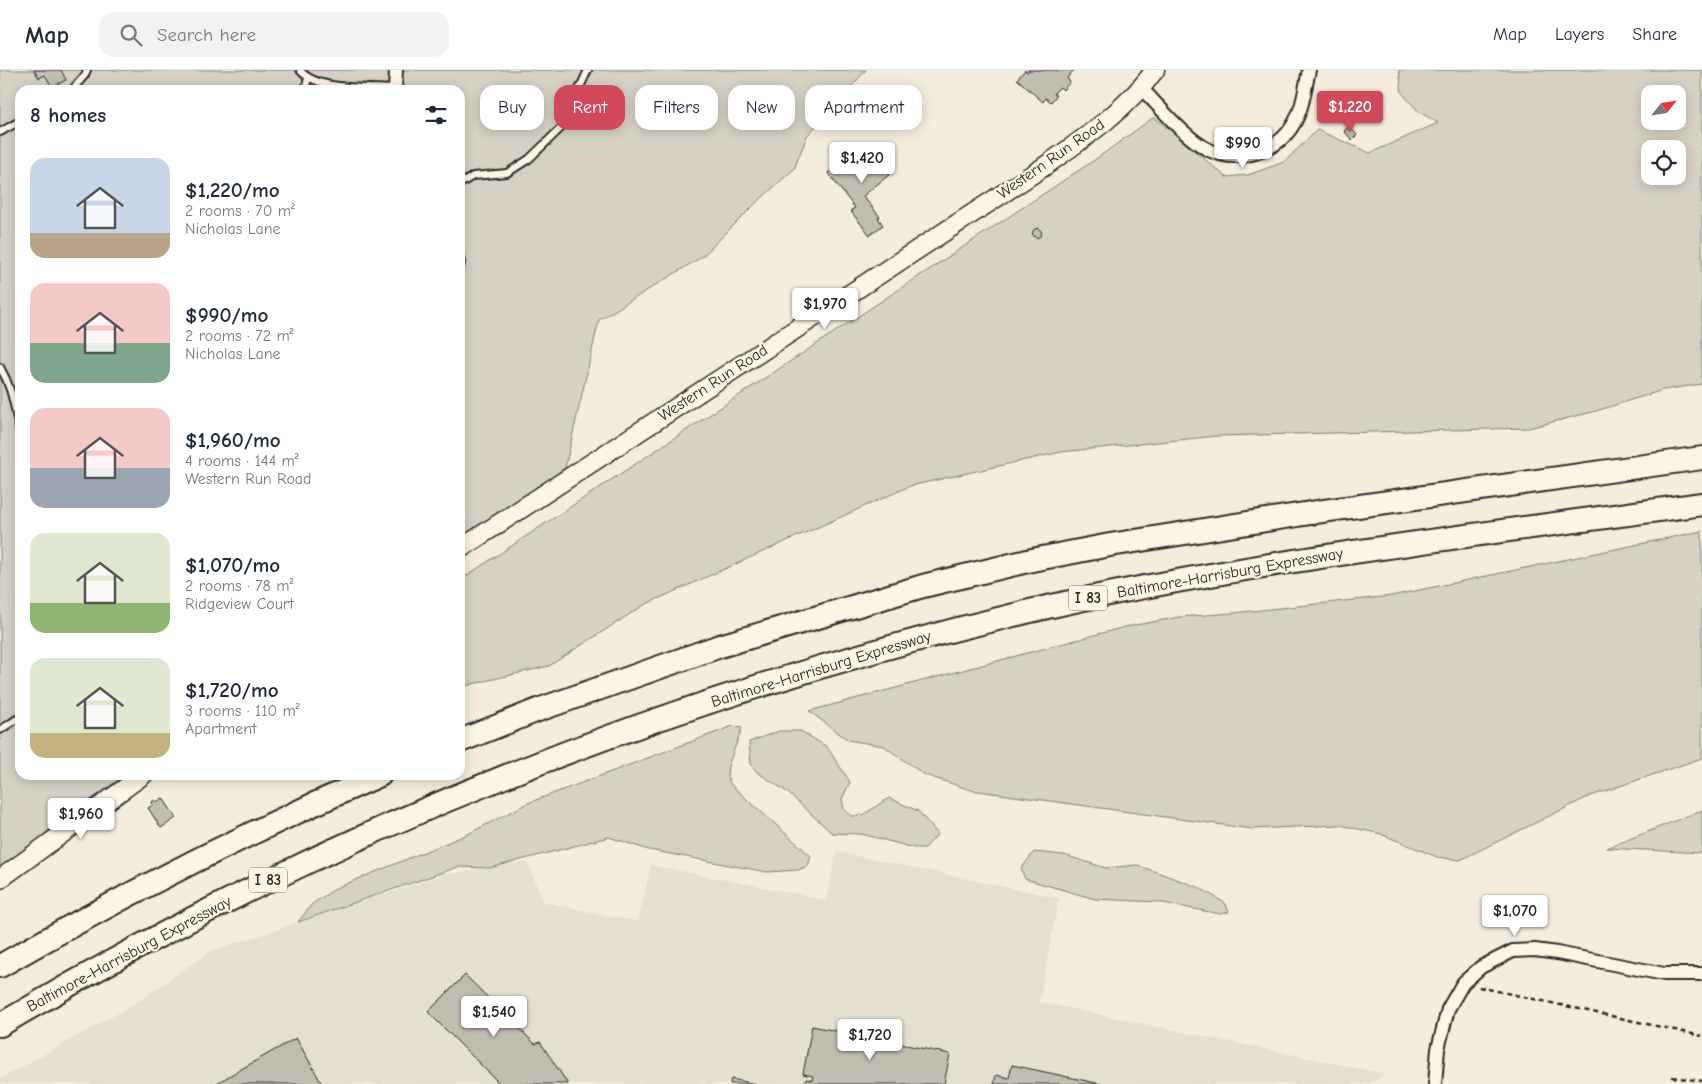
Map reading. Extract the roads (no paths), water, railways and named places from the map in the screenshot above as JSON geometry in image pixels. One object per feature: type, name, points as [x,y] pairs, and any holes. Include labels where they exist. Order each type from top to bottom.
[{"type":"highway","points":[[465,739],[556,703],[720,646],[923,586],[1032,560],[1313,512],[1702,458]]},
{"type":"highway","name":"Baltimore-Harrisburg Expressway","points":[[0,1025],[183,922],[335,848],[553,757],[731,694],[826,665],[933,636],[1043,608],[1162,584],[1338,554],[1702,504]]},
{"type":"highway","points":[[0,966],[188,864],[310,805],[368,780]]},
{"type":"highway","points":[[0,1040],[47,1011],[49,996]]},
{"type":"street","points":[[395,85],[396,70]]},
{"type":"street","name":"Western Run Road","points":[[465,546],[1042,168],[1115,113],[1141,88],[1155,70]]},
{"type":"street","points":[[1141,88],[1194,139],[1209,150],[1228,156],[1248,156],[1268,148],[1282,138],[1293,126],[1299,112],[1309,70]]},
{"type":"street","points":[[0,879],[135,780]]},
{"type":"street","points":[[1434,1084],[1438,1049],[1448,1009],[1463,983],[1481,967],[1513,951],[1536,950],[1664,974],[1702,974]]},
{"type":"lane","points":[[76,85],[87,70]]},
{"type":"lane","points":[[300,70],[308,78],[326,84],[340,85]]},
{"type":"lane","points":[[465,181],[474,176],[507,173],[529,159],[561,128],[588,70]]},
{"type":"lane","points":[[306,85],[308,78]]},
{"type":"lane","points":[[0,132],[15,124]]},
{"type":"lane","points":[[0,367],[8,382],[15,404]]},
{"type":"lane","points":[[0,730],[15,720]]}]
